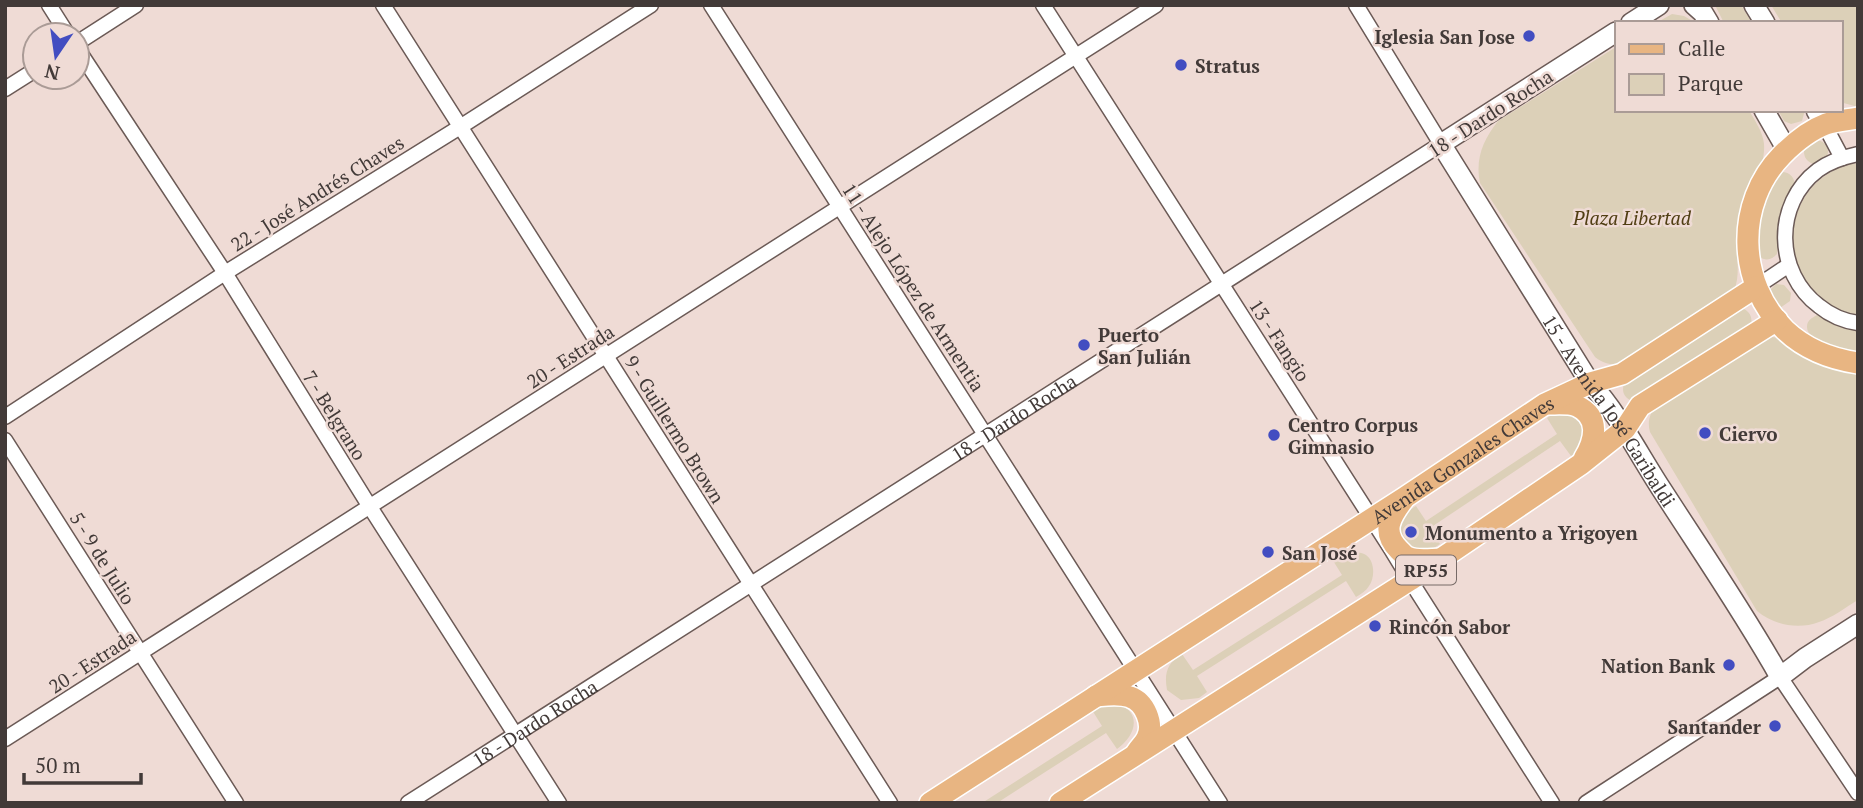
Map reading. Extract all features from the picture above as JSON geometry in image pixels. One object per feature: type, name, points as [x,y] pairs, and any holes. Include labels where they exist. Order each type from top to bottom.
[{"type":"main road","points":[[1858,118],[1820,117],[1774,163],[1760,185],[1751,210],[1747,236],[1749,262],[1756,287],[1777,320],[1807,346],[1830,357],[1858,363]]},
{"type":"main road","name":"Avenida Gonzales Chaves","points":[[932,802],[1372,519],[1545,404],[1590,383],[1622,374],[1756,287]]},
{"type":"main road","name":"RP55","points":[[1060,803],[1410,580],[1581,464],[1625,429],[1640,406],[1777,320]]},
{"type":"main road","points":[[1545,404],[1577,406],[1590,416],[1595,432],[1592,447],[1581,464]]},
{"type":"main road","points":[[1404,498],[1391,516],[1388,531],[1395,546],[1406,557],[1421,560],[1441,559]]},
{"type":"main road","points":[[1096,696],[1132,697],[1143,708],[1150,723],[1147,738],[1134,756]]},
{"type":"street","points":[[50,5],[60,21]]},
{"type":"street","points":[[91,34],[136,5]]},
{"type":"street","name":"9 - Guillermo Brown","points":[[383,5],[890,803]]},
{"type":"street","name":"22 - José Andrés Chaves","points":[[5,417],[225,273],[651,5]]},
{"type":"street","name":"11 - Alejo López de Armentia","points":[[711,5],[1220,803]]},
{"type":"street","name":"13 - Fangio","points":[[1043,5],[1552,803]]},
{"type":"street","name":"20 - Estrada","points":[[5,739],[1156,5]]},
{"type":"street","points":[[1356,5],[1441,144]]},
{"type":"street","points":[[1634,21],[1659,5]]},
{"type":"street","points":[[1694,5],[1708,21]]},
{"type":"street","points":[[1754,5],[1764,21]]},
{"type":"street","name":"18 - Dardo Rocha","points":[[408,803],[1615,33]]},
{"type":"street","name":"7 - Belgrano","points":[[91,69],[225,273],[369,507],[559,803]]},
{"type":"street","points":[[5,89],[21,78]]},
{"type":"street","points":[[1765,112],[1787,150]]},
{"type":"street","points":[[1820,117],[1842,158]]},
{"type":"street","name":"15 - Avenida José Garibaldi","points":[[1441,144],[1590,383],[1609,404],[1780,677]]},
{"type":"street","points":[[1858,153],[1833,161],[1803,184],[1790,208],[1784,233],[1789,265],[1809,299],[1828,313],[1858,323]]},
{"type":"street","name":"Avenida Gonzales Chaves","points":[[1756,287],[1789,265]]},
{"type":"street","name":"5 - 9 de Julio","points":[[5,440],[236,803]]},
{"type":"street","points":[[1586,803],[1858,624]]},
{"type":"street","points":[[1780,677],[1858,793]]},
{"type":"green space","points":[[1715,5],[1741,5],[1751,21],[1723,21]]},
{"type":"green space","points":[[1771,5],[1858,5],[1858,107],[1842,103],[1842,21],[1781,21]]},
{"type":"green space","points":[[1672,14],[1693,21],[1660,21]]},
{"type":"green space","name":"Plaza Libertad","points":[[1615,48],[1615,112],[1750,112],[1760,131],[1764,154],[1759,177],[1739,232],[1734,291],[1622,364],[1605,363],[1595,357],[1480,183],[1479,166],[1484,143],[1498,121]]},
{"type":"green space","points":[[1779,112],[1804,112],[1802,121],[1791,124],[1784,121]]},
{"type":"green space","points":[[1816,140],[1824,144],[1828,152],[1824,160],[1816,164],[1808,160],[1804,152],[1808,144]]},
{"type":"green space","points":[[1858,163],[1858,317],[1842,313],[1828,305],[1804,282],[1795,262],[1792,240],[1795,219],[1804,199],[1817,182],[1836,169]]},
{"type":"green space","points":[[1780,172],[1791,175],[1795,186],[1782,215],[1777,254],[1771,259],[1764,259],[1759,257],[1754,237],[1759,209]]},
{"type":"green space","points":[[1776,284],[1784,285],[1791,293],[1790,301],[1780,308],[1776,307],[1768,292]]},
{"type":"green space","points":[[1741,308],[1750,314],[1751,325],[1632,401],[1625,395],[1625,382]]},
{"type":"green space","points":[[1817,315],[1858,328],[1858,352],[1828,345],[1813,337],[1807,325]]},
{"type":"green space","points":[[1783,338],[1858,365],[1858,600],[1824,620],[1803,626],[1779,623],[1757,611],[1649,428],[1656,405],[1761,340]]},
{"type":"green space","points":[[1573,411],[1588,428],[1579,451],[1571,456],[1560,441],[1430,528],[1440,544],[1432,549],[1414,552],[1399,534],[1403,517],[1416,506],[1426,521],[1557,434],[1547,418],[1555,413]]},
{"type":"green space","points":[[1349,552],[1364,554],[1371,561],[1372,579],[1363,592],[1356,597],[1346,581],[1197,676],[1207,692],[1199,698],[1181,700],[1167,690],[1168,669],[1177,657],[1182,654],[1193,670],[1342,575],[1332,559]]},
{"type":"green space","points":[[1118,703],[1131,713],[1134,725],[1128,738],[1117,749],[1106,733],[997,803],[982,803],[1102,726],[1092,710],[1101,705]]},
{"type":"place","name":"Iglesia San Jose","points":[[1529,36]]},
{"type":"place","name":"Stratus","points":[[1181,65]]},
{"type":"place","name":"Puerto San Julián","points":[[1084,345]]},
{"type":"place","name":"Ciervo","points":[[1705,433]]},
{"type":"place","name":"Centro Corpus Gimnasio","points":[[1274,435]]},
{"type":"place","name":"Monumento a Yrigoyen","points":[[1411,532]]},
{"type":"place","name":"San José","points":[[1268,552]]},
{"type":"place","name":"Rincón Sabor","points":[[1375,626]]},
{"type":"place","name":"Nation Bank","points":[[1729,665]]},
{"type":"place","name":"Santander","points":[[1775,726]]}]
